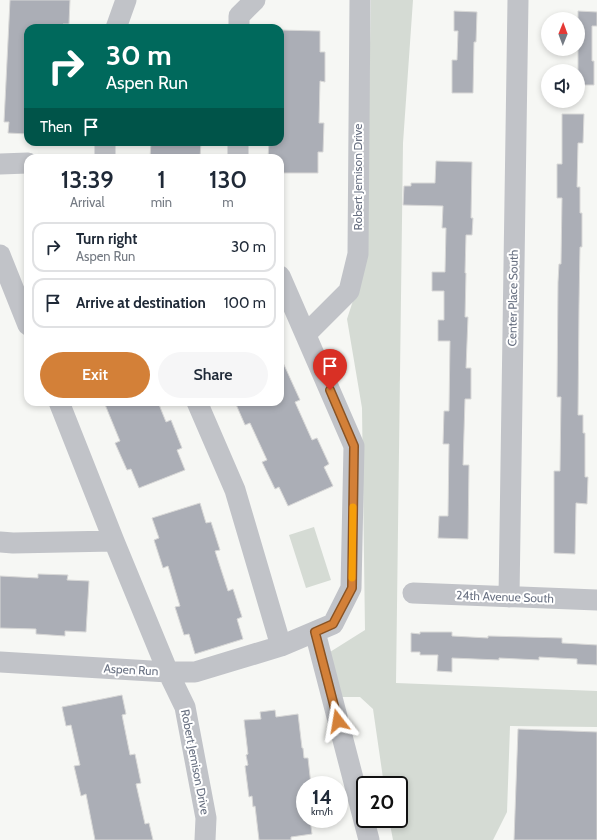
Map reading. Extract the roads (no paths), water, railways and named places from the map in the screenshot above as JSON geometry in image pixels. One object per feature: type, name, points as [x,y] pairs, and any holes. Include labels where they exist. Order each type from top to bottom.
[{"type":"street","points":[[117,24],[126,0]]},
{"type":"street","points":[[239,24],[239,16],[255,0]]},
{"type":"street","name":"Robert Jemison Drive","points":[[306,334],[349,291],[358,254],[360,0]]},
{"type":"street","name":"Center Place South","points":[[509,597],[518,0]]},
{"type":"street","points":[[0,164],[24,163]]},
{"type":"street","points":[[0,255],[24,315]]},
{"type":"street","points":[[168,672],[195,672],[281,646],[333,624],[352,588],[354,446],[284,285]]},
{"type":"street","name":"Aspen Run","points":[[0,662],[168,672],[60,406]]},
{"type":"street","points":[[199,406],[235,490],[281,646]]},
{"type":"street","points":[[0,542],[114,541]]},
{"type":"street","name":"24th Avenue South","points":[[413,593],[597,600]]},
{"type":"street","points":[[315,632],[369,840]]},
{"type":"street","name":"Robert Jemison Drive","points":[[168,672],[185,707],[206,818],[205,840]]}]
